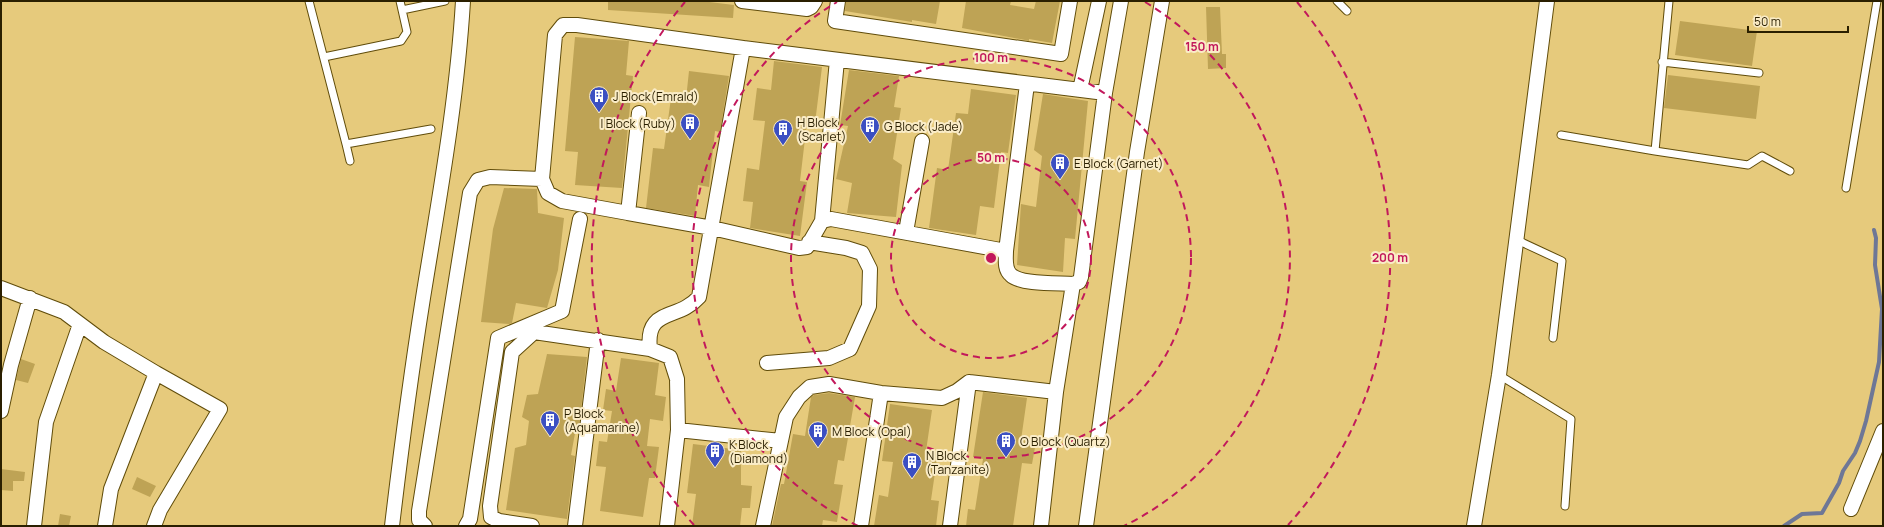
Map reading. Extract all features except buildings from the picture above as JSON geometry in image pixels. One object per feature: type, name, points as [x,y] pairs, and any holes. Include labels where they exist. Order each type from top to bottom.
[{"type":"street","points":[[392,526],[423,300],[449,139],[460,44],[463,1]]},
{"type":"street","points":[[742,1],[807,9],[811,7],[815,1]]},
{"type":"street","points":[[838,1],[835,21],[1060,54],[1070,1]]},
{"type":"street","points":[[1080,90],[1099,1]]},
{"type":"street","points":[[1027,84],[1006,251],[1006,266],[1011,275],[1022,280],[1074,284],[1079,282],[1081,277],[1105,93],[1122,1]]},
{"type":"street","points":[[1086,526],[1137,152],[1162,1]]},
{"type":"street","points":[[1474,526],[1500,375],[1547,1]]},
{"type":"street","points":[[837,60],[822,221],[806,247],[799,248],[712,228],[562,201],[548,193],[542,179],[555,35],[563,25],[577,25],[743,48],[1105,93]]},
{"type":"street","points":[[650,349],[648,337],[652,325],[661,317],[684,309],[693,304],[699,298],[743,48]]},
{"type":"street","points":[[628,213],[639,113]]},
{"type":"street","points":[[906,232],[922,141]]},
{"type":"street","points":[[425,526],[419,520],[419,511],[470,193],[478,180],[490,177],[542,179]]},
{"type":"street","points":[[466,526],[470,519],[498,338],[562,310],[580,219]]},
{"type":"street","points":[[822,221],[831,219],[1006,251]]},
{"type":"street","points":[[767,363],[829,358],[850,349],[869,306],[870,269],[862,253],[846,248],[809,242]]},
{"type":"street","points":[[1040,526],[1056,392],[1074,284]]},
{"type":"street","points":[[1,288],[64,312],[104,342],[220,409],[160,510],[154,526]]},
{"type":"street","points":[[1,412],[11,365],[30,298]]},
{"type":"street","points":[[34,526],[46,422],[80,324]]},
{"type":"street","points":[[532,526],[500,521],[491,517],[490,506],[512,352],[534,332],[598,340],[650,349],[670,357],[677,379],[678,430],[667,526]]},
{"type":"street","points":[[575,526],[598,340]]},
{"type":"street","points":[[105,526],[111,490],[156,373]]},
{"type":"street","points":[[763,526],[786,417],[799,397],[810,387],[829,384],[880,393],[942,398],[957,391],[968,382],[1056,392]]},
{"type":"street","points":[[950,526],[968,382]]},
{"type":"street","points":[[861,526],[880,393]]},
{"type":"street","points":[[678,430],[781,441]]},
{"type":"street","points":[[1851,509],[1883,431]]},
{"type":"lane","points":[[310,1],[350,161]]},
{"type":"lane","points":[[324,57],[401,41],[407,32],[400,1]]},
{"type":"lane","points":[[402,10],[445,1]]},
{"type":"lane","points":[[1337,1],[1347,11]]},
{"type":"lane","points":[[1655,151],[1662,62],[1669,1]]},
{"type":"lane","points":[[1846,188],[1877,1]]},
{"type":"lane","points":[[1662,62],[1759,74]]},
{"type":"lane","points":[[346,144],[431,129]]},
{"type":"lane","points":[[1561,135],[1748,165],[1762,156],[1790,171]]},
{"type":"lane","points":[[1517,240],[1562,261],[1553,338]]},
{"type":"lane","points":[[1500,375],[1571,419],[1565,506]]},
{"type":"waterway","points":[[1784,526],[1802,514],[1822,513],[1860,441],[1879,362],[1882,309],[1875,265],[1876,238],[1874,230]]},
{"type":"place","name":"J Block(Emrald)","points":[[599,113]]},
{"type":"place","name":"I Block (Ruby)","points":[[690,140]]},
{"type":"place","name":"G Block (Jade)","points":[[870,143]]},
{"type":"place","name":"H Block (Scarlet)","points":[[783,146]]},
{"type":"place","name":"E Block (Garnet)","points":[[1060,180]]},
{"type":"place","name":"P Block (Aquamarine)","points":[[550,437]]},
{"type":"place","name":"M Block (Opal)","points":[[818,448]]},
{"type":"place","name":"O Block (Quartz)","points":[[1006,458]]},
{"type":"place","name":"K Block (Diamond)","points":[[715,468]]},
{"type":"place","name":"N Block (Tanzanite)","points":[[912,479]]}]
